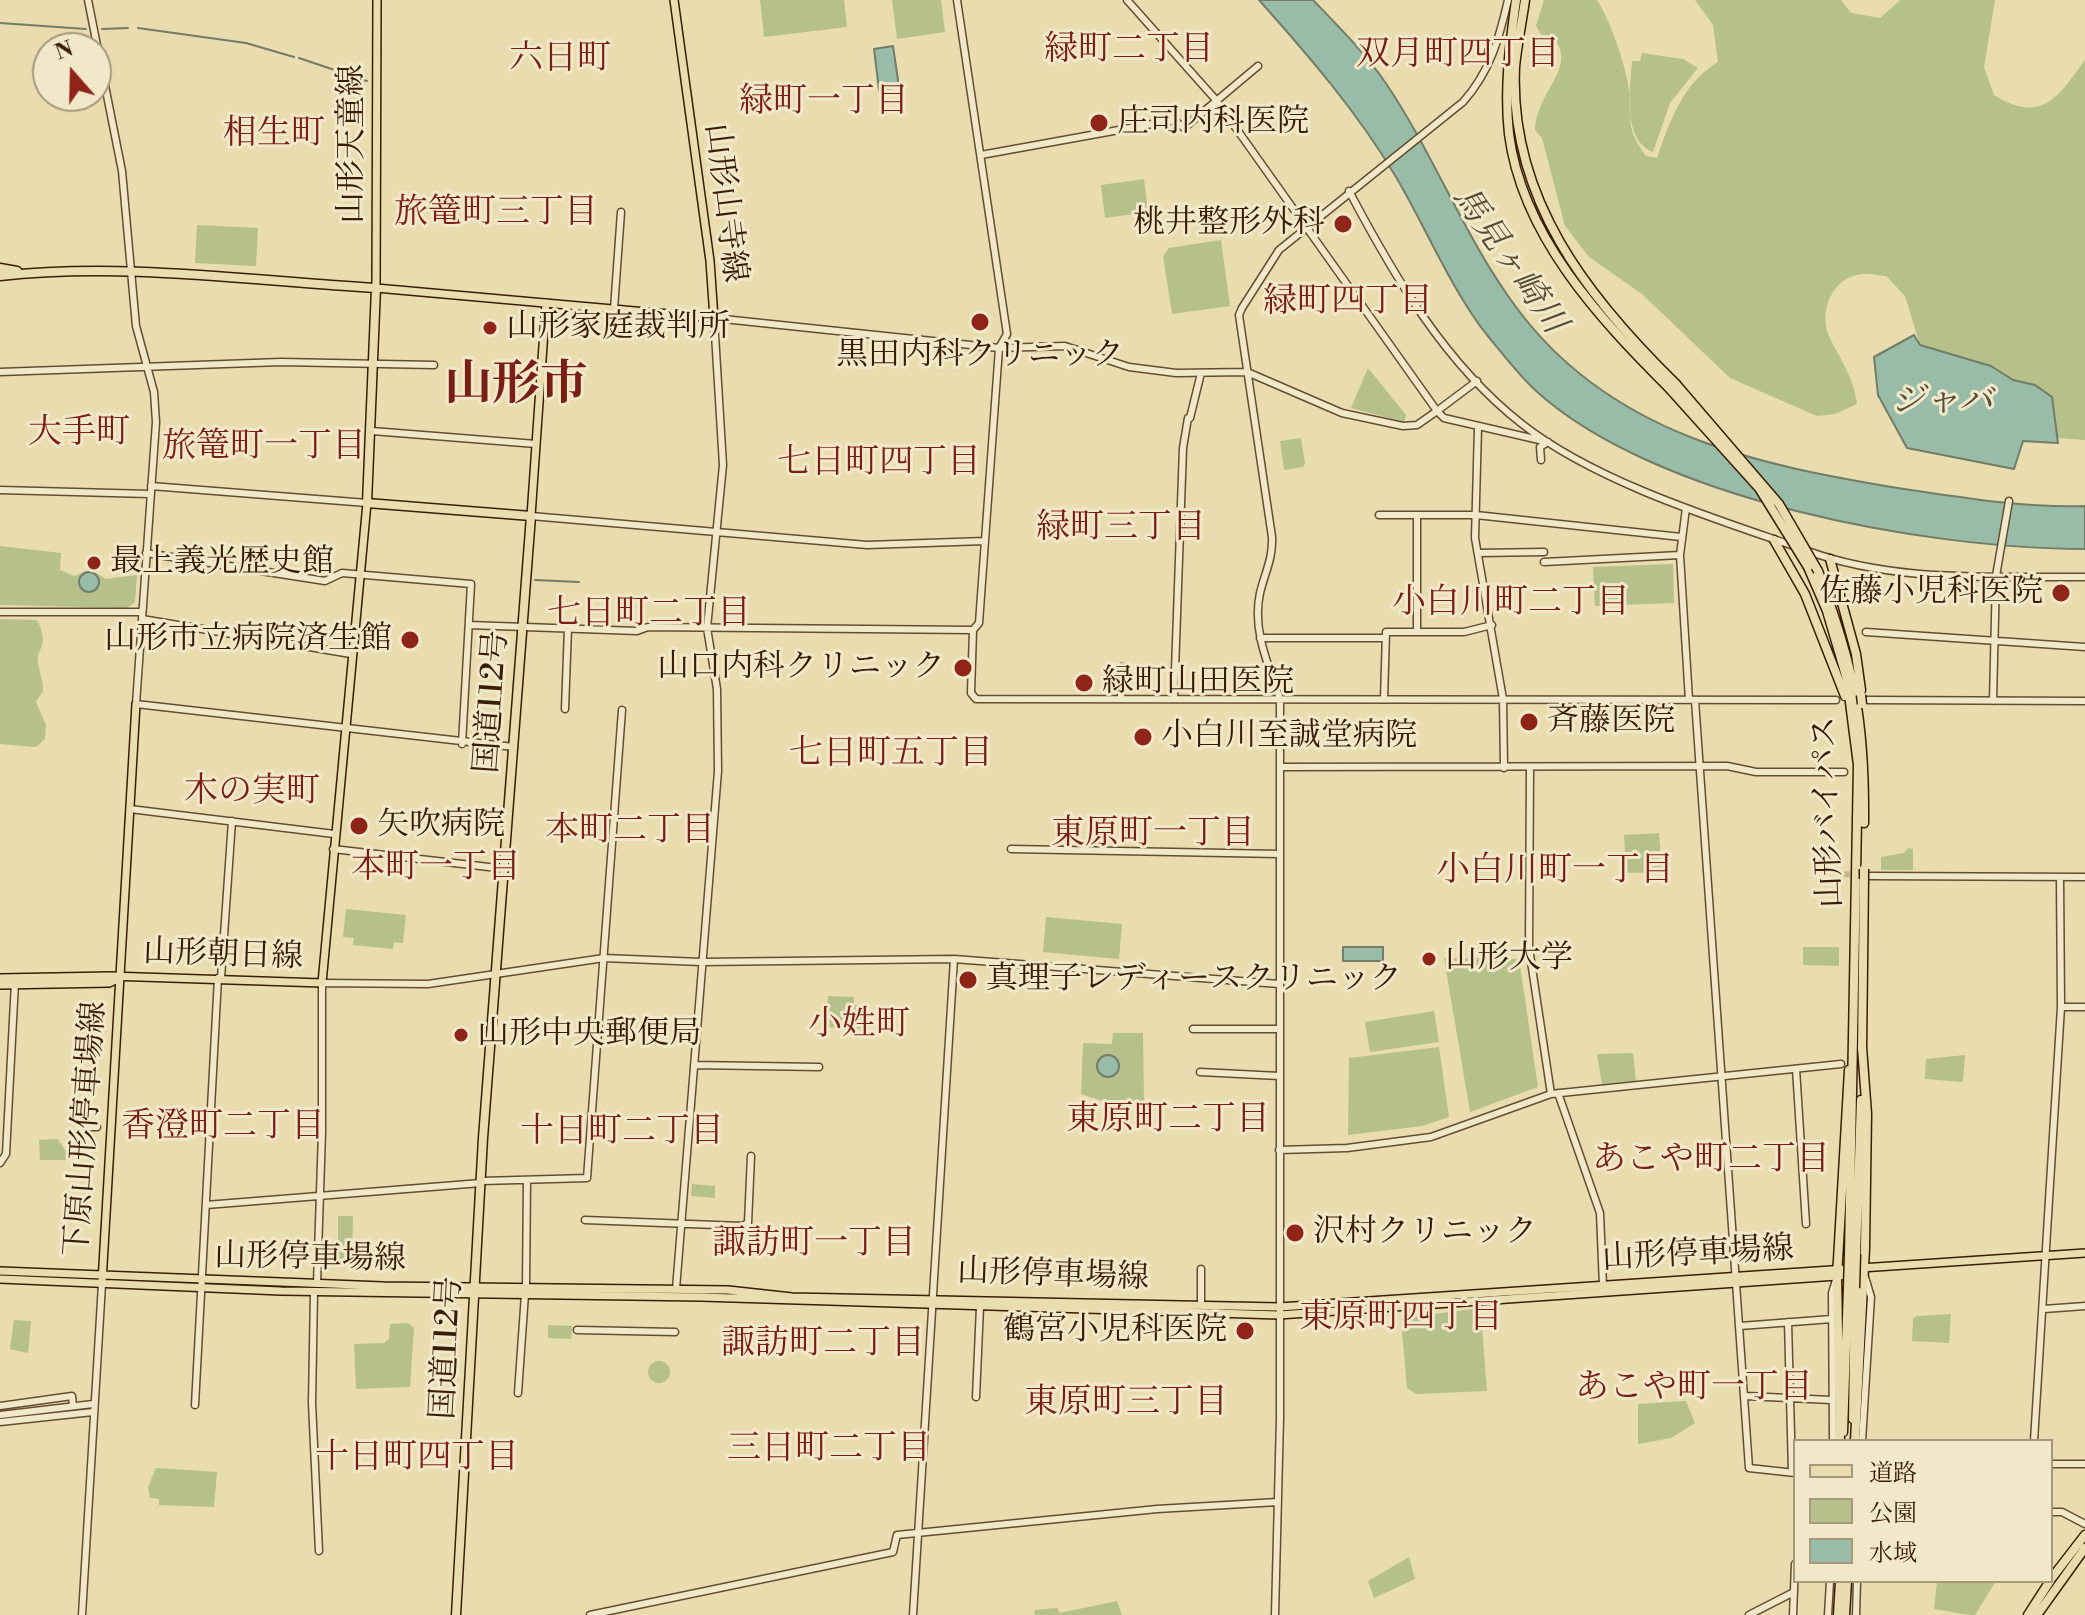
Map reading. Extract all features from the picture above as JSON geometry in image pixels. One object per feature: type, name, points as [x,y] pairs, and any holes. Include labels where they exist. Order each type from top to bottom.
[{"type":"highway","name":"山形バイパス","points":[[1516,0],[1507,68],[1509,134],[1533,212],[1557,257],[1589,301],[1672,386],[1759,488],[1808,567],[1827,611],[1847,679],[1858,765],[1859,841],[1852,1255],[1854,1439]]},
{"type":"highway","name":"山形バイパス","points":[[1525,0],[1515,67],[1519,132],[1541,210],[1563,252],[1593,293],[1779,504],[1818,571],[1845,641],[1864,752],[1866,875],[1852,1255]]},
{"type":"highway","points":[[0,268],[30,273]]},
{"type":"highway","points":[[0,276],[30,273],[133,274],[376,288],[367,503],[531,516]]},
{"type":"highway","name":"国道112号","points":[[456,1615],[482,1182],[531,516]]},
{"type":"highway","points":[[1774,540],[1810,605],[1853,720]]},
{"type":"highway","points":[[1830,559],[1856,654],[1864,700],[1864,752]]},
{"type":"highway","points":[[1841,1439],[1837,1273],[1855,994]]},
{"type":"highway","points":[[1854,1439],[1864,1271],[1867,1114],[1862,1047]]},
{"type":"highway","name":"山形バイパス","points":[[1841,1439],[1852,1288]]},
{"type":"highway","points":[[2053,1576],[2085,1535]]},
{"type":"highway","points":[[2037,1615],[2085,1548]]},
{"type":"highway","points":[[1836,1615],[1846,1583]]},
{"type":"highway","points":[[1846,1583],[1847,1615]]},
{"type":"highway","points":[[2028,1615],[2048,1583]]},
{"type":"main road","name":"山形天童線","points":[[376,288],[377,0]]},
{"type":"main road","name":"山形山寺線","points":[[376,288],[714,318],[710,261],[674,0]]},
{"type":"main road","points":[[531,516],[546,303]]},
{"type":"main road","name":"山形朝日線","points":[[0,985],[15,981],[121,977],[322,983],[343,729],[367,503]]},
{"type":"main road","name":"山形朝日線","points":[[121,977],[136,704]]},
{"type":"main road","name":"下原山形停車場線","points":[[102,1281],[104,1128],[121,977]]},
{"type":"main road","name":"山形朝日線","points":[[0,978],[15,981]]},
{"type":"main road","name":"山形停車場線","points":[[0,1279],[316,1288],[676,1289],[792,1297],[933,1301],[980,1307],[1279,1311],[2085,1255]]},
{"type":"main road","name":"山形停車場線","points":[[0,1271],[102,1281]]},
{"type":"main road","name":"山形停車場線","points":[[526,1290],[933,1301],[1201,1304],[1279,1311]]},
{"type":"street","points":[[88,0],[122,171],[136,326],[154,392],[156,422],[136,704],[462,744],[514,747]]},
{"type":"street","points":[[957,0],[1007,334],[999,348],[979,623],[973,630],[971,693],[976,699],[1836,700]]},
{"type":"street","points":[[1127,0],[1216,100],[1437,411],[1444,418],[1548,442]]},
{"type":"street","points":[[1275,1615],[1280,699],[1260,638],[1258,608],[1273,558],[1272,537],[1239,315],[1279,250],[1445,116],[1478,84],[1491,61],[1508,0]]},
{"type":"street","points":[[981,155],[1174,120],[1184,128],[1258,66]]},
{"type":"street","points":[[1349,191],[1378,247],[1433,331],[1477,381],[1521,424],[1548,442],[1686,508],[1830,559],[1923,574],[2085,577]]},
{"type":"street","points":[[614,309],[621,212]]},
{"type":"street","points":[[676,1289],[719,728],[707,628],[714,532],[723,465],[714,318],[999,348],[1065,346],[1129,367],[1201,373],[1247,372],[1342,413],[1403,426],[1417,425],[1477,381]]},
{"type":"street","points":[[0,372],[281,362],[434,365]]},
{"type":"street","points":[[1174,698],[1183,448],[1201,373]]},
{"type":"street","points":[[1509,433],[1521,424]]},
{"type":"street","points":[[1478,427],[1478,553],[1503,699],[1504,768]]},
{"type":"street","points":[[372,431],[536,444]]},
{"type":"street","points":[[1541,460],[1540,447],[1548,442]]},
{"type":"street","points":[[0,490],[150,490],[367,503]]},
{"type":"street","points":[[1993,701],[1996,576],[2009,501]]},
{"type":"street","points":[[1686,508],[1680,555],[1692,700],[1701,766],[1749,1468],[1793,1473],[1788,1322]]},
{"type":"street","points":[[1379,515],[1476,515],[1681,537]]},
{"type":"street","points":[[1417,515],[1417,632]]},
{"type":"street","points":[[531,516],[867,545],[985,541]]},
{"type":"street","points":[[1478,553],[1544,552]]},
{"type":"street","points":[[146,553],[325,581],[336,574],[471,584],[462,744]]},
{"type":"street","points":[[1544,562],[1680,555]]},
{"type":"street","points":[[0,612],[142,615],[351,654]]},
{"type":"street","points":[[469,625],[973,630]]},
{"type":"street","points":[[1384,699],[1386,632],[1464,632],[1492,625]]},
{"type":"street","points":[[565,709],[568,628]]},
{"type":"street","points":[[1866,632],[2085,647]]},
{"type":"street","points":[[1260,638],[1385,638]]},
{"type":"street","points":[[1121,698],[1122,667]]},
{"type":"street","points":[[1864,700],[2085,701]]},
{"type":"street","points":[[206,1205],[482,1182],[587,1178],[622,710]]},
{"type":"street","points":[[1281,767],[1727,766],[1756,772],[1844,772]]},
{"type":"street","points":[[1530,768],[1529,948],[1555,1094],[1600,1213],[1603,1287]]},
{"type":"street","points":[[130,809],[334,834]]},
{"type":"street","points":[[195,1405],[232,821]]},
{"type":"street","points":[[333,849],[506,869]]},
{"type":"street","points":[[1011,849],[1280,854]]},
{"type":"street","points":[[1866,875],[2085,877]]},
{"type":"street","points":[[2034,1439],[2061,1007],[2060,878]]},
{"type":"street","points":[[319,1551],[312,1403],[320,1194],[322,983],[428,984],[604,958],[701,962],[954,959],[1279,984]]},
{"type":"street","points":[[913,1615],[954,959]]},
{"type":"street","points":[[0,1163],[6,1154],[15,981]]},
{"type":"street","points":[[2061,1007],[2085,1007]]},
{"type":"street","points":[[1193,1029],[1279,1029]]},
{"type":"street","points":[[1279,1150],[1370,1146],[1431,1137],[1555,1094],[1841,1064]]},
{"type":"street","points":[[694,1065],[819,1067]]},
{"type":"street","points":[[1796,1069],[1806,1224]]},
{"type":"street","points":[[1200,1072],[1279,1076]]},
{"type":"street","points":[[87,1127],[104,1128]]},
{"type":"street","points":[[585,1220],[742,1226],[748,1223],[751,1156]]},
{"type":"street","points":[[518,1393],[526,1290],[527,1180]]},
{"type":"street","points":[[1201,1269],[1201,1304]]},
{"type":"street","points":[[1862,1439],[1871,1297],[1864,1271]]},
{"type":"street","points":[[1833,1439],[1832,1293],[1837,1273]]},
{"type":"street","points":[[82,1615],[102,1281]]},
{"type":"street","points":[[2044,1309],[2085,1306]]},
{"type":"street","points":[[976,1397],[980,1307]]},
{"type":"street","points":[[1740,1326],[1832,1319]]},
{"type":"street","points":[[577,1330],[675,1332]]},
{"type":"street","points":[[0,1406],[72,1396],[73,1406]]},
{"type":"street","points":[[1746,1396],[1831,1400]]},
{"type":"street","points":[[0,1415],[73,1406],[93,1408]]},
{"type":"street","points":[[0,1422],[93,1408]]},
{"type":"street","points":[[2053,1464],[2085,1464]]},
{"type":"street","points":[[590,1615],[893,1552],[897,1535],[1157,1509],[1278,1502]]},
{"type":"street","points":[[2053,1512],[2062,1512],[2085,1524]]},
{"type":"street","points":[[1793,1615],[1794,1583]]},
{"type":"street","points":[[1828,1615],[1830,1583]]},
{"type":"street","points":[[1846,1583],[1856,1615]]},
{"type":"street","points":[[1749,1615],[1794,1592]]},
{"type":"green space","points":[[760,0],[844,0],[847,27],[764,37]]},
{"type":"green space","points":[[892,0],[941,0],[945,32],[897,39]]},
{"type":"green space","points":[[1544,0],[1597,0],[1625,69],[1635,138],[1646,156],[1657,158],[1686,92],[1718,62],[1713,25],[1695,0],[1841,0],[1851,13],[1880,18],[1900,0],[1995,0],[1984,67],[1994,95],[2024,107],[2047,103],[2066,86],[2085,60],[2085,440],[2058,438],[2052,397],[2035,385],[2013,380],[1991,366],[1920,345],[1905,296],[1886,276],[1851,276],[1836,288],[1827,306],[1825,316],[1829,336],[1850,377],[1857,404],[1835,414],[1817,416],[1730,378],[1642,294],[1589,257],[1565,226],[1542,138],[1535,130],[1537,116],[1561,62],[1556,41],[1542,36],[1536,26]]},
{"type":"green space","points":[[1642,53],[1683,59],[1698,68],[1670,103],[1653,152],[1636,137],[1630,112],[1632,61],[1640,61]]},
{"type":"green space","points":[[1144,179],[1148,212],[1105,218],[1101,185]]},
{"type":"green space","points":[[197,225],[258,228],[256,266],[195,263]]},
{"type":"green space","points":[[1221,240],[1230,306],[1172,314],[1163,256],[1169,248]]},
{"type":"green space","points":[[1368,368],[1406,415],[1404,422],[1351,408]]},
{"type":"green space","points":[[1301,438],[1303,467],[1284,470],[1280,441]]},
{"type":"green space","points":[[0,546],[61,553],[60,570],[74,576],[91,570],[106,579],[137,575],[135,602],[127,608],[0,605]]},
{"type":"green space","points":[[1673,564],[1674,603],[1595,606],[1593,567]]},
{"type":"green space","points":[[0,619],[37,620],[43,636],[38,664],[43,691],[36,702],[46,725],[45,739],[36,747],[0,744]]},
{"type":"green space","points":[[1659,833],[1662,872],[1626,873],[1624,835]]},
{"type":"green space","points":[[1908,848],[1913,849],[1913,870],[1881,870],[1881,857],[1904,853]]},
{"type":"green space","points":[[346,909],[406,915],[403,943],[394,942],[393,949],[353,945],[354,938],[343,937]]},
{"type":"green space","points":[[1046,917],[1122,924],[1119,959],[1043,952]]},
{"type":"green space","points":[[1803,947],[1839,947],[1839,966],[1803,965]]},
{"type":"green space","points":[[1444,958],[1519,959],[1538,1087],[1470,1112]]},
{"type":"green space","points":[[828,996],[854,997],[854,1005],[866,1005],[865,1029],[826,1027]]},
{"type":"green space","points":[[1434,1011],[1439,1042],[1370,1052],[1365,1022]]},
{"type":"green space","points":[[1113,1033],[1143,1033],[1144,1105],[1114,1105],[1081,1094],[1083,1043],[1112,1044]]},
{"type":"green space","points":[[1439,1047],[1449,1117],[1422,1126],[1348,1135],[1349,1058]]},
{"type":"green space","points":[[1633,1053],[1636,1081],[1602,1084],[1597,1054]]},
{"type":"green space","points":[[1965,1055],[1963,1082],[1925,1079],[1926,1059]]},
{"type":"green space","points":[[58,1139],[71,1160],[40,1160],[39,1140]]},
{"type":"green space","points":[[692,1184],[715,1186],[715,1198],[691,1196]]},
{"type":"green space","points":[[338,1216],[353,1216],[352,1259],[338,1259]]},
{"type":"green space","points":[[1474,1309],[1481,1314],[1487,1391],[1416,1394],[1407,1388],[1401,1318]]},
{"type":"green space","points":[[1951,1314],[1949,1343],[1912,1341],[1913,1319],[1917,1316]]},
{"type":"green space","points":[[14,1320],[31,1321],[28,1353],[10,1349]]},
{"type":"green space","points":[[408,1323],[414,1328],[410,1387],[356,1389],[354,1344],[384,1343],[389,1339],[390,1324]]},
{"type":"green space","points":[[548,1325],[572,1326],[571,1339],[548,1338]]},
{"type":"green space","points":[[659,1361],[667,1364],[670,1372],[667,1380],[659,1383],[651,1380],[648,1372],[651,1364]]},
{"type":"green space","points":[[1686,1401],[1695,1423],[1671,1438],[1638,1444],[1638,1404]]},
{"type":"green space","points":[[156,1468],[217,1472],[214,1507],[159,1505],[159,1499],[150,1498],[148,1487]]},
{"type":"green space","points":[[1409,1557],[1415,1579],[1374,1598],[1368,1581]]},
{"type":"green space","points":[[1937,1583],[1995,1583],[1975,1615],[1934,1609]]},
{"type":"green space","points":[[1117,1601],[1122,1615],[1035,1615],[1034,1610],[1057,1608],[1060,1613]]},
{"type":"water","points":[[1259,0],[1313,0],[1360,50],[1403,109],[1497,280],[1554,351],[1596,386],[1641,415],[1741,455],[1849,480],[1904,489],[2017,504],[2085,506],[2085,549],[1949,540],[1795,511],[1720,489],[1649,461],[1587,428],[1535,390],[1487,335],[1450,279],[1396,177],[1366,130]]},
{"type":"water","points":[[893,46],[899,87],[879,90],[874,49]]},
{"type":"water","name":"ジャバ","points":[[1914,335],[1920,345],[1991,366],[2013,380],[2035,385],[2052,397],[2058,443],[2023,441],[2014,469],[1907,448],[1878,395],[1874,357]]},
{"type":"water","points":[[89,572],[96,575],[99,582],[96,589],[89,592],[82,589],[79,582],[82,575]]},
{"type":"water","points":[[1343,947],[1383,947],[1383,961],[1343,961]]},
{"type":"water","points":[[1108,1055],[1116,1058],[1119,1066],[1116,1074],[1108,1077],[1100,1074],[1097,1066],[1100,1058]]},
{"type":"waterway","points":[[0,23],[86,29]]},
{"type":"waterway","points":[[102,29],[128,28]]},
{"type":"waterway","points":[[138,28],[246,43],[294,57]]},
{"type":"waterway","points":[[299,58],[367,81]]},
{"type":"waterway","points":[[535,580],[579,582]]},
{"type":"tunnel","points":[[1844,874],[1860,875]]},
{"type":"place","name":"庄司内科医院","points":[[1099,123]]},
{"type":"place","name":"桃井整形外科","points":[[1343,224]]},
{"type":"place","name":"黒田内科クリニック","points":[[980,322]]},
{"type":"place","name":"山形家庭裁判所","points":[[490,328]]},
{"type":"place","name":"最上義光歴史館","points":[[94,563]]},
{"type":"place","name":"佐藤小児科医院","points":[[2061,593]]},
{"type":"place","name":"山形市立病院済生館","points":[[410,640]]},
{"type":"place","name":"山口内科クリニック","points":[[963,668]]},
{"type":"place","name":"緑町山田医院","points":[[1084,683]]},
{"type":"place","name":"斉藤医院","points":[[1529,722]]},
{"type":"place","name":"小白川至誠堂病院","points":[[1143,737]]},
{"type":"place","name":"矢吹病院","points":[[359,826]]},
{"type":"place","name":"山形大学","points":[[1429,959]]},
{"type":"place","name":"真理子レディースクリニック","points":[[968,980]]},
{"type":"place","name":"山形中央郵便局","points":[[461,1035]]},
{"type":"place","name":"沢村クリニック","points":[[1295,1233]]},
{"type":"place","name":"鶴宮小児科医院","points":[[1245,1331]]},
{"type":"district","name":"緑町二丁目","points":[[1129,51]]},
{"type":"district","name":"双月町四丁目","points":[[1458,56]]},
{"type":"district","name":"六日町","points":[[560,60]]},
{"type":"district","name":"緑町一丁目","points":[[824,103]]},
{"type":"district","name":"相生町","points":[[274,135]]},
{"type":"district","name":"旅篭町三丁目","points":[[496,214]]},
{"type":"district","name":"緑町四丁目","points":[[1348,303]]},
{"type":"district","name":"山形市","points":[[516,388]]},
{"type":"district","name":"大手町","points":[[79,434]]},
{"type":"district","name":"旅篭町一丁目","points":[[264,448]]},
{"type":"district","name":"七日町四丁目","points":[[879,464]]},
{"type":"district","name":"緑町三丁目","points":[[1121,529]]},
{"type":"district","name":"小白川町二丁目","points":[[1511,604]]},
{"type":"district","name":"七日町二丁目","points":[[649,615]]},
{"type":"district","name":"七日町五丁目","points":[[891,755]]},
{"type":"district","name":"木の実町","points":[[252,793]]},
{"type":"district","name":"本町二丁目","points":[[630,832]]},
{"type":"district","name":"東原町一丁目","points":[[1153,835]]},
{"type":"district","name":"本町一丁目","points":[[436,869]]},
{"type":"district","name":"小白川町一丁目","points":[[1555,872]]},
{"type":"district","name":"小姓町","points":[[859,1026]]},
{"type":"district","name":"東原町二丁目","points":[[1168,1121]]},
{"type":"district","name":"香澄町二丁目","points":[[223,1128]]},
{"type":"district","name":"十日町二丁目","points":[[622,1133]]},
{"type":"district","name":"あこや町二丁目","points":[[1711,1161]]},
{"type":"district","name":"諏訪町一丁目","points":[[814,1245]]},
{"type":"district","name":"東原町四丁目","points":[[1401,1319]]},
{"type":"district","name":"諏訪町二丁目","points":[[823,1345]]},
{"type":"district","name":"あこや町一丁目","points":[[1694,1389]]},
{"type":"district","name":"東原町三丁目","points":[[1126,1404]]},
{"type":"district","name":"三日町二丁目","points":[[829,1450]]},
{"type":"district","name":"十日町四丁目","points":[[417,1459]]},
{"type":"water label","name":"馬見ヶ崎川","points":[[1508,261]]}]
